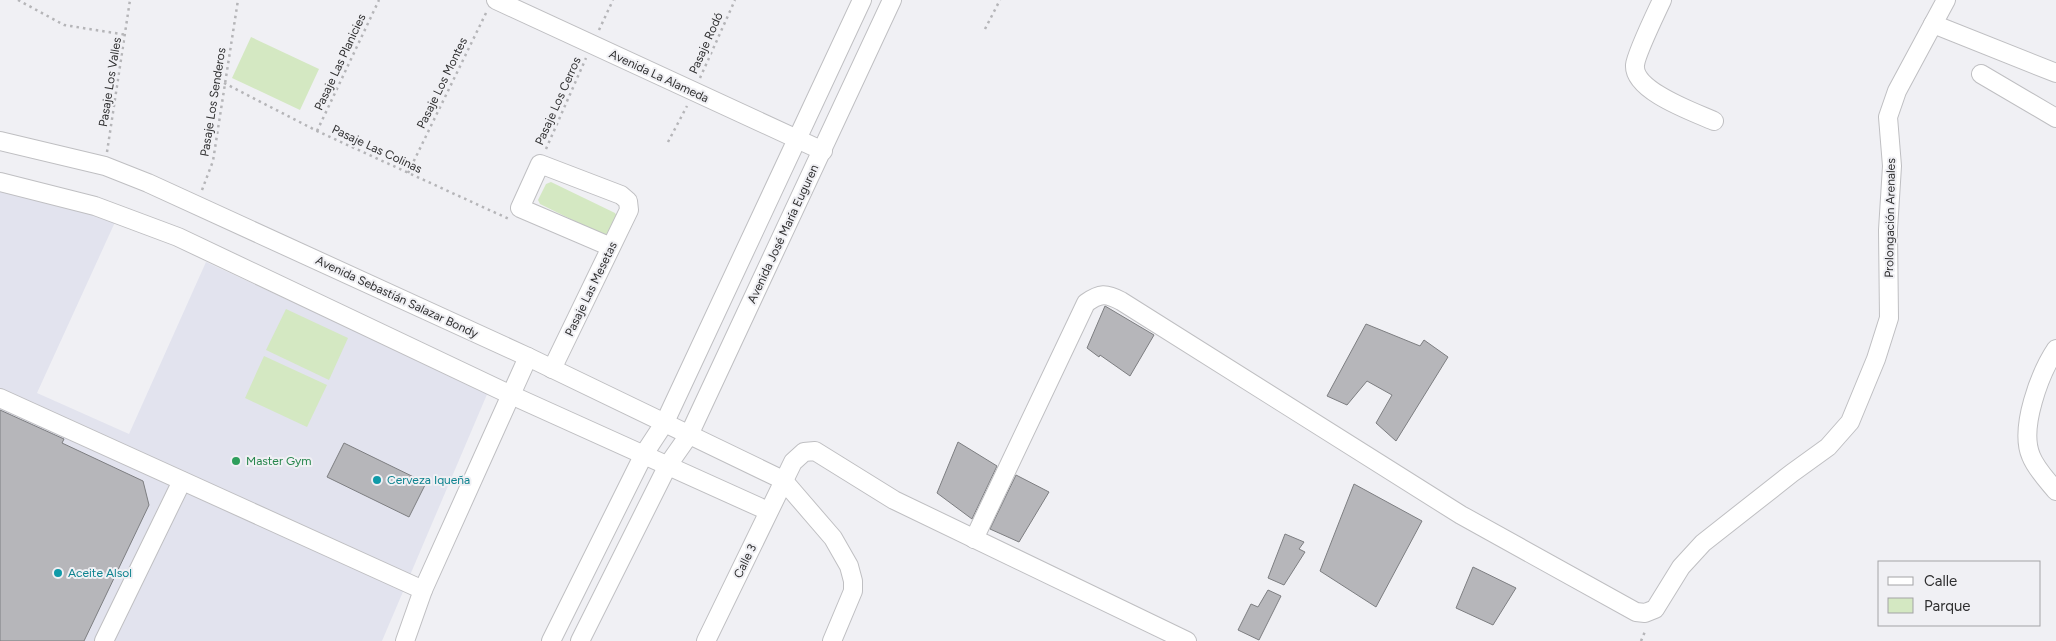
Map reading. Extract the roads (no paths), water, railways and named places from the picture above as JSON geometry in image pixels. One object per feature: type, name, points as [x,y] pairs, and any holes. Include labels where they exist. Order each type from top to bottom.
[{"type":"street","points":[[550,641],[644,454],[665,422],[862,0]]},
{"type":"street","name":"Avenida José María Euguren","points":[[580,641],[668,465],[689,435],[892,0]]},
{"type":"street","points":[[1662,0],[1635,65],[1639,79],[1650,91],[1714,122]]},
{"type":"street","name":"Prolongación Arenales","points":[[974,539],[1086,303],[1098,294],[1110,295],[1461,515],[1636,612],[1645,613],[1655,609],[1681,567],[1703,543],[1828,447],[1850,422],[1886,333],[1891,300],[1888,230],[1892,166],[1888,117],[1898,91],[1946,0]]},
{"type":"street","name":"Avenida La Alameda","points":[[492,4],[592,45],[823,151]]},
{"type":"street","points":[[1932,24],[2056,72]]},
{"type":"street","points":[[1980,74],[2056,118]]},
{"type":"street","name":"Avenida Sebastián Salazar Bondy","points":[[0,141],[105,166],[197,205],[528,357],[783,480]]},
{"type":"street","name":"Pasaje Las Mesetas","points":[[552,369],[629,210],[628,201],[621,195],[540,164],[520,208],[611,247]]},
{"type":"street","points":[[0,182],[95,206],[178,237],[511,395],[768,511]]},
{"type":"street","points":[[2056,349],[2042,378],[2031,411],[2026,443],[2031,458],[2056,491]]},
{"type":"street","points":[[405,641],[423,590],[528,357]]},
{"type":"street","points":[[0,398],[423,590]]},
{"type":"street","name":"Calle 3","points":[[706,641],[783,480],[798,455],[814,451],[894,500],[1187,641]]},
{"type":"street","points":[[104,641],[182,480]]},
{"type":"street","points":[[783,480],[833,538],[849,566],[853,581],[853,591],[832,641]]},
{"type":"street","points":[[586,570],[610,582]]},
{"type":"place","name":"Master Gym","points":[[236,461]]},
{"type":"place","name":"Cerveza Iqueña","points":[[377,480]]},
{"type":"place","name":"Aceite Alsol","points":[[58,573]]}]
